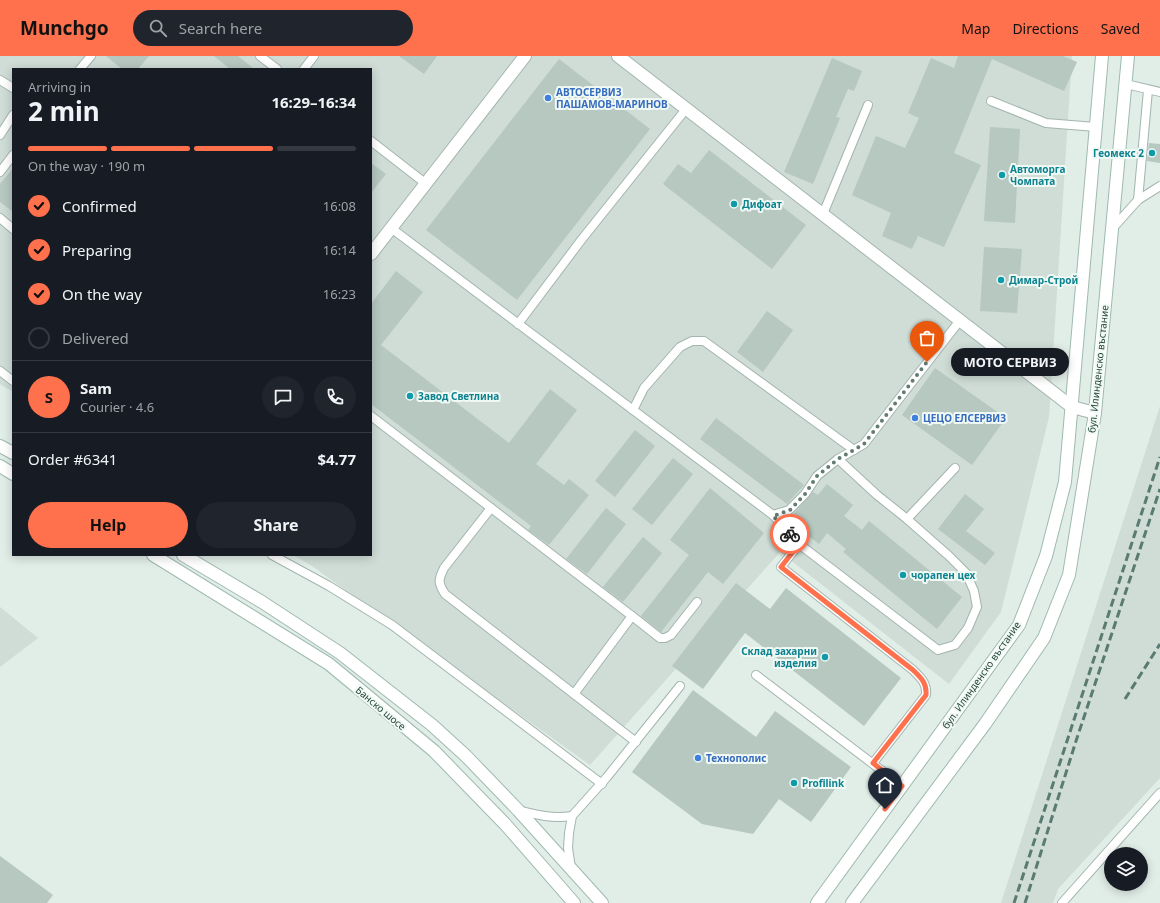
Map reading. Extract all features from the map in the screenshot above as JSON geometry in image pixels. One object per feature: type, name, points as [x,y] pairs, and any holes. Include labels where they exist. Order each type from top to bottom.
[{"type":"main road","points":[[372,253],[525,56]]},
{"type":"main road","points":[[618,56],[1072,407],[1094,414]]},
{"type":"main road","name":"бул. Илинденско въстание","points":[[817,903],[1019,625],[1046,556],[1065,482],[1102,56]]},
{"type":"main road","name":"бул. Илинденско въстание","points":[[852,903],[985,724],[1044,638],[1069,576],[1094,414],[1128,56]]},
{"type":"main road","points":[[0,446],[12,452]]},
{"type":"main road","points":[[0,466],[12,473]]},
{"type":"main road","name":"Банско шосе","points":[[155,556],[329,664],[434,751],[505,824],[574,903]]},
{"type":"main road","name":"Банско шосе","points":[[184,556],[262,602],[340,653],[432,725],[466,756],[518,810],[602,903]]},
{"type":"lane","points":[[81,68],[91,56]]},
{"type":"lane","points":[[260,56],[276,68]]},
{"type":"lane","points":[[305,68],[314,56]]},
{"type":"lane","points":[[0,80],[12,87]]},
{"type":"lane","points":[[1126,84],[1160,92]]},
{"type":"lane","points":[[1138,200],[1148,90]]},
{"type":"lane","points":[[991,101],[1046,123],[1096,127]]},
{"type":"lane","points":[[824,214],[868,105]]},
{"type":"lane","points":[[518,324],[582,239],[686,109]]},
{"type":"lane","points":[[0,135],[12,117]]},
{"type":"lane","points":[[372,142],[425,183]]},
{"type":"lane","points":[[0,172],[12,156]]},
{"type":"lane","points":[[1112,229],[1138,200],[1160,186]]},
{"type":"lane","points":[[0,218],[12,227]]},
{"type":"lane","points":[[391,228],[773,516],[799,544],[938,650],[955,645],[968,628],[976,607],[974,591],[966,573],[907,518],[876,495],[838,459]]},
{"type":"lane","points":[[773,516],[790,510],[805,494],[817,476],[838,459],[864,444],[960,319]]},
{"type":"lane","points":[[633,410],[644,388],[680,348],[692,340],[704,340],[854,450]]},
{"type":"lane","points":[[0,371],[12,380]]},
{"type":"lane","points":[[372,417],[660,638],[665,638],[671,635],[696,602]]},
{"type":"lane","points":[[907,518],[955,468]]},
{"type":"lane","points":[[491,508],[444,568],[439,578],[441,587],[445,594],[636,742]]},
{"type":"lane","points":[[799,544],[781,567],[913,670],[922,678],[927,687],[926,695],[873,763]]},
{"type":"lane","points":[[274,556],[329,586],[392,625],[602,784]]},
{"type":"lane","points":[[574,694],[632,616]]},
{"type":"lane","points":[[756,675],[902,786]]},
{"type":"lane","points":[[571,869],[568,848],[572,816],[602,784],[680,686]]},
{"type":"lane","points":[[1062,903],[1160,793]]},
{"type":"lane","points":[[518,810],[545,817],[558,818],[572,816]]},
{"type":"shaded area","points":[[0,56],[1072,56],[1049,417],[1001,612],[949,684],[780,552],[590,765],[312,566],[295,556],[372,556],[372,68],[12,68],[12,391],[0,384]]},
{"type":"shaded area","points":[[1160,406],[1160,778],[1058,889],[1053,903],[1001,903]]},
{"type":"shaded area","points":[[0,607],[38,638],[0,667]]},
{"type":"building","points":[[106,56],[149,56],[139,68],[121,68]]},
{"type":"building","points":[[214,56],[238,56],[253,68],[229,68]]},
{"type":"building","points":[[399,56],[437,56],[424,74]]},
{"type":"building","points":[[958,56],[1063,56],[1077,62],[1064,91],[992,59],[954,153],[981,165],[944,247],[918,236],[912,249],[882,236],[891,213],[852,195],[876,136],[905,148],[919,118],[908,113],[931,58],[954,68]]},
{"type":"building","points":[[832,58],[862,71],[854,91],[848,89],[836,117],[840,118],[813,184],[784,172]]},
{"type":"building","points":[[559,59],[650,129],[517,300],[426,230]]},
{"type":"building","name":"Автоморга Чомпата","points":[[990,127],[1020,129],[1015,223],[984,221]]},
{"type":"building","name":"Геомекс 2","points":[[1149,143],[1160,144],[1160,163],[1147,161]]},
{"type":"building","name":"Дифоат","points":[[709,150],[806,225],[772,269],[663,184],[678,164],[691,173]]},
{"type":"building","points":[[372,164],[386,174],[372,192]]},
{"type":"building","points":[[12,169],[12,211],[0,202],[0,184]]},
{"type":"building","name":"Димар-Строй","points":[[984,247],[1022,249],[1017,313],[980,311]]},
{"type":"building","name":"Завод Светлина","points":[[396,271],[423,292],[381,345],[509,443],[550,389],[577,410],[536,464],[564,485],[569,479],[589,495],[549,545],[528,530],[531,526],[372,405],[372,303]]},
{"type":"building","points":[[767,311],[793,330],[763,372],[737,352]]},
{"type":"building","points":[[935,368],[1006,418],[972,465],[902,415]]},
{"type":"building","points":[[716,418],[804,485],[787,504],[700,439]]},
{"type":"building","points":[[635,430],[655,446],[615,497],[595,481]]},
{"type":"building","points":[[673,458],[693,474],[652,525],[632,509]]},
{"type":"building","name":"чорапен цех","points":[[827,484],[853,505],[844,516],[862,530],[869,521],[962,597],[937,629],[843,552],[846,549],[827,533],[819,544],[796,526],[801,521],[793,515],[813,492],[818,495]]},
{"type":"building","points":[[710,488],[764,533],[723,584],[708,572],[661,632],[641,616],[689,555],[670,540]]},
{"type":"building","points":[[965,494],[984,509],[966,531],[995,553],[985,565],[938,529]]},
{"type":"building","points":[[606,508],[626,524],[587,574],[566,559]]},
{"type":"building","points":[[643,537],[662,553],[623,602],[603,587]]},
{"type":"building","name":"Склад захарни изделия","points":[[736,583],[770,609],[786,588],[901,678],[864,726],[745,633],[703,689],[672,666]]},
{"type":"building","points":[[693,690],[756,737],[775,711],[851,767],[811,822],[779,799],[753,834],[702,824],[632,772]]},
{"type":"building","points":[[0,856],[53,895],[47,903],[0,903]]},
{"type":"railway","points":[[1014,903],[1160,457]]},
{"type":"railway","points":[[1025,903],[1076,741],[1160,489]]},
{"type":"railway","points":[[1125,699],[1160,644]]},
{"type":"way so far","points":[[790,534],[773,516],[790,510],[805,494],[817,476],[838,459],[864,444],[927,362]]},
{"type":"place","name":"АВТОСЕРВИЗ ПАШАМОВ-МАРИНОВ","points":[[548,98]]},
{"type":"place","name":"Геомекс 2","points":[[1152,153]]},
{"type":"place","name":"Автоморга Чомпата","points":[[1002,175]]},
{"type":"place","name":"Дифоат","points":[[734,204]]},
{"type":"place","name":"Димар-Строй","points":[[1001,280]]},
{"type":"place","name":"МОТО СЕРВИЗ","points":[[927,362]]},
{"type":"place","name":"Завод Светлина","points":[[410,396]]},
{"type":"place","name":"ЦЕЦО ЕЛСЕРВИЗ","points":[[915,418]]},
{"type":"place","name":"чорапен цех","points":[[903,575]]},
{"type":"place","name":"Склад захарни изделия","points":[[825,657]]},
{"type":"place","name":"Технополис","points":[[698,758]]},
{"type":"place","name":"Profilink","points":[[794,783]]},
{"type":"route","points":[[790,534],[799,544],[781,567],[913,670],[922,678],[927,687],[926,695],[873,763],[902,786],[885,809]]}]
